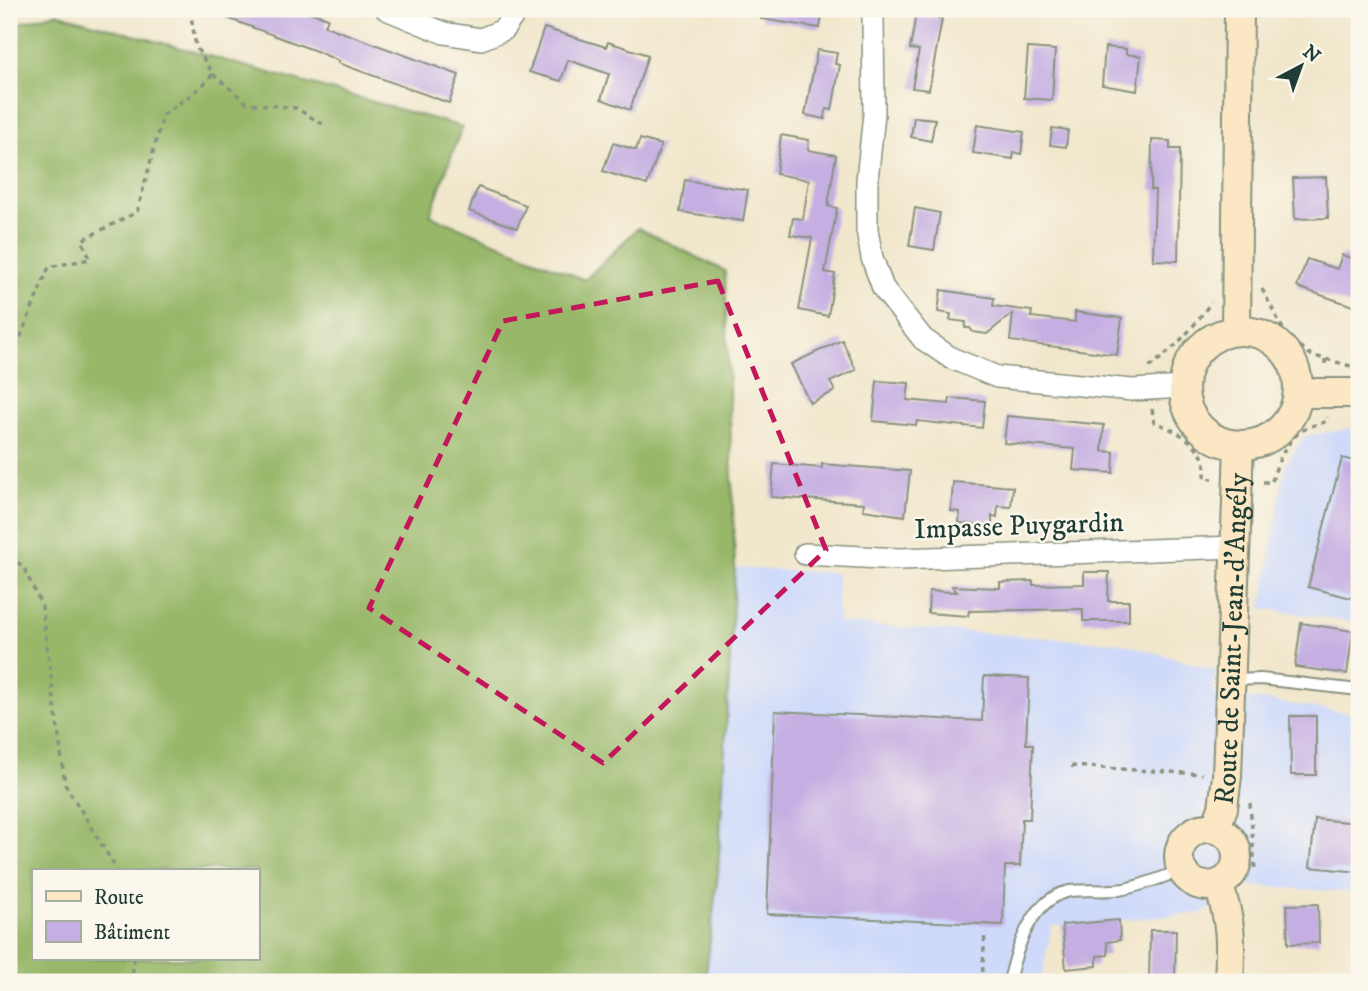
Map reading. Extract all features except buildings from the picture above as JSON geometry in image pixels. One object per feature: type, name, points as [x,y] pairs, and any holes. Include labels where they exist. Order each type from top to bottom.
[{"type":"main road","points":[[1236,331],[1239,9]]},
{"type":"main road","points":[[1236,331],[1256,333],[1274,342],[1288,355],[1296,373],[1298,393],[1294,410],[1285,425],[1257,444],[1222,442],[1206,434],[1194,421],[1186,405],[1186,371],[1194,356],[1205,344],[1220,335],[1236,331]]},
{"type":"main road","points":[[1298,393],[1359,393]]},
{"type":"main road","name":"Route de Saint-Jean-d'Angély","points":[[1215,829],[1223,808],[1227,776],[1239,445]]},
{"type":"main road","points":[[1205,828],[1215,829],[1230,839],[1237,857],[1230,875],[1217,884],[1205,886],[1196,883],[1182,870],[1179,852],[1188,835],[1205,828]]},
{"type":"main road","points":[[1217,884],[1228,912],[1230,927],[1229,982]]},
{"type":"street","points":[[386,9],[444,33],[481,39],[503,30],[518,9]]},
{"type":"street","points":[[871,9],[874,114],[867,180],[867,230],[872,258],[883,288],[923,339],[951,358],[997,377],[1132,390],[1184,387]]},
{"type":"street","name":"Impasse Puygardin","points":[[805,554],[900,559],[1235,547]]},
{"type":"lane","points":[[1230,680],[1261,679],[1359,690]]},
{"type":"lane","points":[[1009,982],[1013,964],[1032,918],[1048,902],[1067,892],[1124,889],[1182,870]]},
{"type":"path","points":[[190,9],[196,47],[213,74],[247,103],[296,108],[324,125]]},
{"type":"path","points":[[9,365],[49,267],[90,259],[82,240],[137,212],[163,115],[200,88],[213,74]]},
{"type":"path","points":[[1260,285],[1286,335],[1311,355],[1359,368]]},
{"type":"path","points":[[1212,300],[1198,320],[1165,355],[1149,367],[1148,389],[1154,422],[1173,429],[1194,445],[1204,461],[1205,478],[1272,482],[1281,457],[1302,430],[1327,421],[1325,359]]},
{"type":"path","points":[[9,418],[14,422],[9,434]]},
{"type":"path","points":[[9,557],[23,566],[42,607],[65,784],[116,869]]},
{"type":"path","points":[[1071,766],[1227,776]]},
{"type":"path","points":[[1250,802],[1255,870]]},
{"type":"path","points":[[982,982],[985,932]]},
{"type":"path","points":[[129,982],[134,960]]},
{"type":"highlighted area","points":[[718,281],[826,550],[603,763],[369,608],[503,321]]},
{"type":"shaded area","points":[[1359,427],[1359,623],[1262,608],[1285,466],[1304,436]]},
{"type":"shaded area","points":[[735,568],[837,573],[838,623],[1122,643],[1215,670],[1213,693],[1357,714],[1349,765],[1357,767],[1359,893],[1244,885],[1203,913],[1052,926],[1041,982],[705,982],[718,872]]},
{"type":"green space","points":[[56,13],[462,127],[430,215],[585,280],[638,228],[725,271],[735,568],[718,872],[705,982],[9,982],[9,26]]}]
